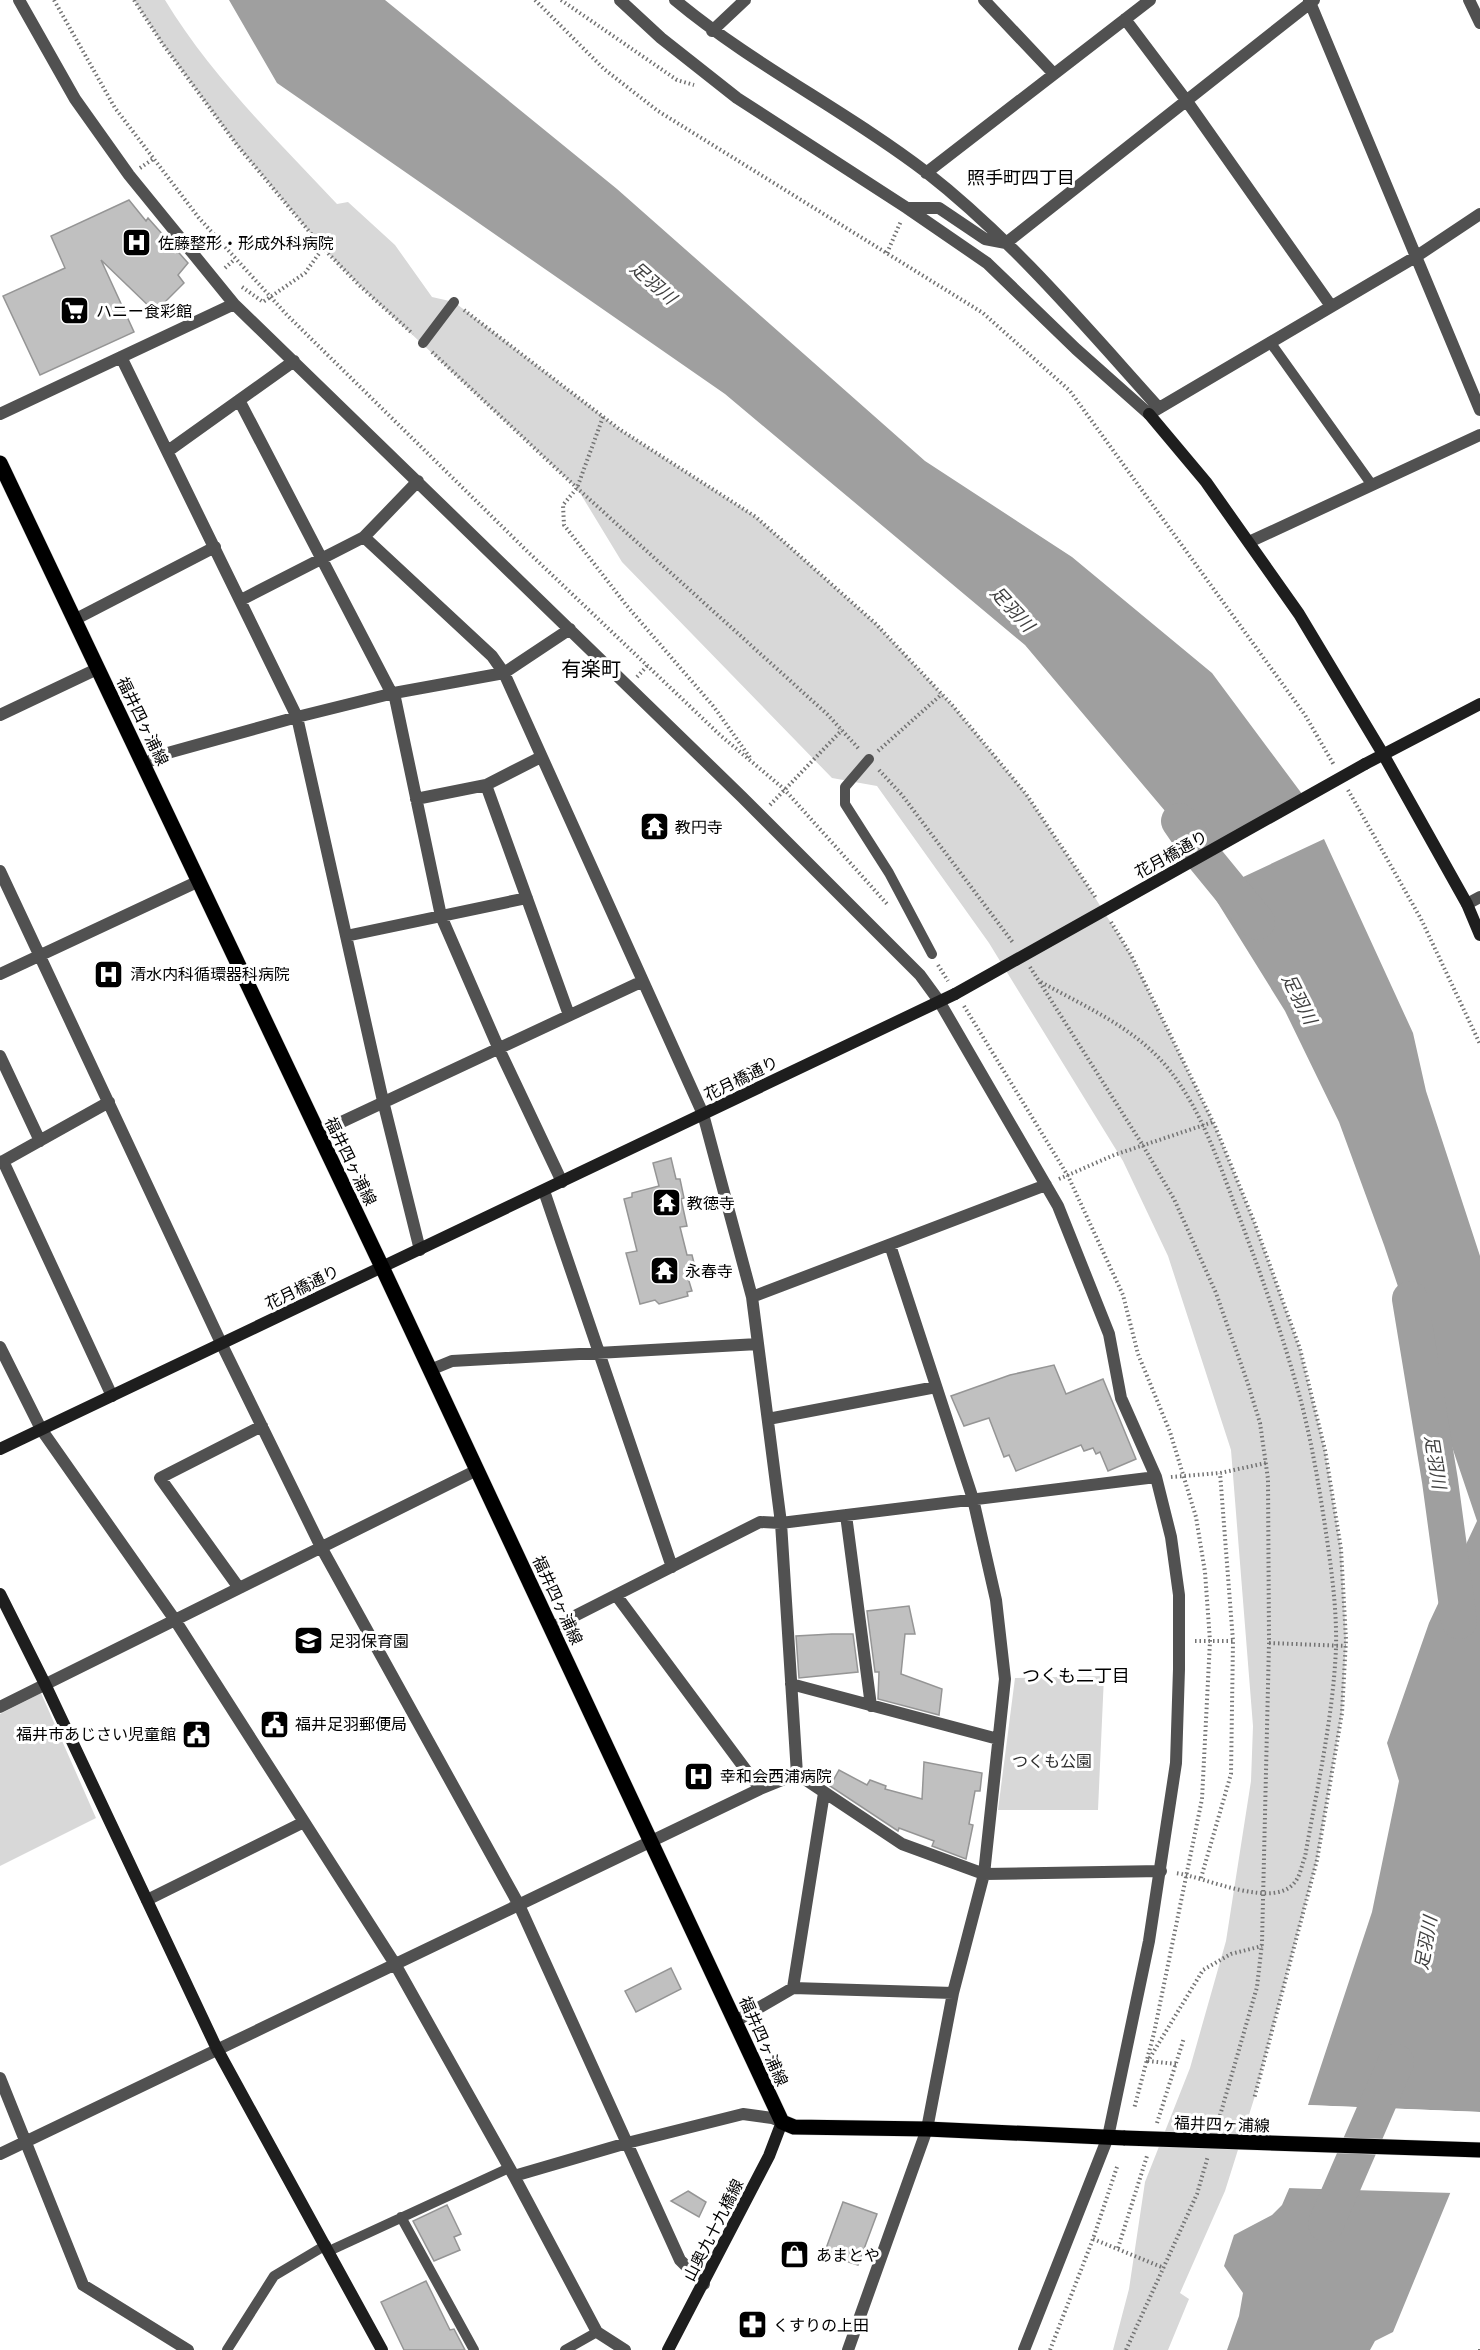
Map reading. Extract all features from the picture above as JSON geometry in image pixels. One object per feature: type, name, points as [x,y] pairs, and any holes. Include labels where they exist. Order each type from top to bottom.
[{"type":"main road","name":"福井四ヶ浦線","points":[[0,463],[382,1267],[782,2122],[794,2127],[927,2129],[1480,2150]]},
{"type":"street","points":[[19,0],[75,99],[129,175],[234,304],[570,629],[920,975],[939,1001],[1058,1206],[1109,1334],[1121,1398],[1156,1477],[1171,1537],[1179,1595],[1179,1669],[1176,1763],[1161,1871],[1149,1941],[1108,2137],[1024,2350]]},
{"type":"street","points":[[620,0],[661,38],[737,98],[907,208],[987,263],[1076,349],[1154,411]]},
{"type":"street","points":[[675,0],[712,31],[926,173],[1006,243],[1154,411],[1299,614],[1383,754],[1467,904],[1480,935]]},
{"type":"street","points":[[712,31],[744,0]]},
{"type":"street","points":[[984,0],[1054,74]]},
{"type":"street","points":[[926,173],[1150,0]]},
{"type":"street","points":[[1468,0],[1480,23]]},
{"type":"street","points":[[907,208],[939,208],[985,239],[1006,243],[1311,1],[1480,410]]},
{"type":"street","points":[[1125,19],[1186,100],[1331,306]]},
{"type":"street","points":[[1154,411],[1417,256],[1480,214]]},
{"type":"street","points":[[0,414],[234,304]]},
{"type":"street","points":[[121,357],[297,717],[383,1101],[420,1250]]},
{"type":"street","points":[[168,451],[294,361]]},
{"type":"street","points":[[239,400],[393,693],[441,916],[498,1047],[562,1182]]},
{"type":"street","points":[[1249,542],[1480,435]]},
{"type":"street","points":[[241,600],[363,537],[418,481]]},
{"type":"street","points":[[363,537],[492,656],[504,673],[703,1114],[752,1297],[781,1523],[797,1774]]},
{"type":"street","points":[[74,620],[215,547]]},
{"type":"street","points":[[144,764],[164,754],[297,717],[393,693],[504,673],[570,629]]},
{"type":"street","points":[[0,715],[97,669]]},
{"type":"street","name":"花月橋通り","points":[[0,1449],[222,1345],[955,993],[1383,754],[1480,704]]},
{"type":"street","points":[[416,799],[486,785],[541,757]]},
{"type":"street","points":[[486,785],[569,1015]]},
{"type":"street","points":[[0,871],[222,1345],[321,1547],[519,1905],[680,2260],[704,2283]]},
{"type":"street","points":[[0,974],[199,881]]},
{"type":"street","points":[[1467,904],[1480,897]]},
{"type":"street","points":[[346,936],[527,898]]},
{"type":"street","points":[[318,1133],[643,981]]},
{"type":"street","points":[[0,1056],[40,1140]]},
{"type":"street","points":[[109,1102],[2,1162],[112,1396]]},
{"type":"street","points":[[752,1297],[1046,1185]]},
{"type":"street","points":[[544,1191],[672,1567]]},
{"type":"street","points":[[848,2350],[927,2129],[953,1993],[984,1874],[1005,1679],[996,1600],[973,1500],[890,1245]]},
{"type":"street","points":[[430,1370],[452,1361],[758,1344]]},
{"type":"street","points":[[0,1347],[41,1430],[174,1620],[395,1964],[597,2332],[624,2350]]},
{"type":"street","points":[[768,1419],[936,1387]]},
{"type":"street","points":[[239,1588],[160,1478],[262,1426]]},
{"type":"street","points":[[0,1707],[477,1470]]},
{"type":"street","points":[[552,1628],[760,1522],[781,1523],[1156,1477]]},
{"type":"street","points":[[846,1515],[871,1706]]},
{"type":"street","points":[[0,1594],[218,2049],[382,2350]]},
{"type":"street","points":[[616,1595],[760,1789]]},
{"type":"street","points":[[791,1684],[998,1739]]},
{"type":"street","points":[[797,1774],[902,1844],[984,1874],[1161,1871]]},
{"type":"street","points":[[0,2154],[760,1789],[797,1774]]},
{"type":"street","points":[[793,1988],[824,1792]]},
{"type":"street","points":[[147,1900],[304,1822]]},
{"type":"street","points":[[736,2021],[793,1988],[953,1993]]},
{"type":"street","points":[[0,2078],[83,2285],[188,2350]]},
{"type":"street","points":[[511,2172],[743,2114],[772,2118],[782,2122]]},
{"type":"street","name":"山奥九十九橋線","points":[[668,2350],[769,2156],[782,2122]]},
{"type":"lane","points":[[423,343],[454,302]]},
{"type":"lane","points":[[1270,342],[1372,485]]},
{"type":"lane","points":[[869,759],[845,787],[845,804],[889,873],[932,954]]},
{"type":"lane","points":[[227,2350],[274,2276],[327,2248],[511,2172]]},
{"type":"lane","points":[[400,2217],[474,2350]]},
{"type":"lane","points":[[565,2350],[597,2332]]},
{"type":"path","points":[[54,0],[115,108],[198,218],[287,315],[520,544],[720,735],[784,789],[893,911]]},
{"type":"path","points":[[134,0],[162,43],[237,145],[323,248],[360,286],[577,488],[827,714],[902,795],[1018,950]]},
{"type":"path","points":[[535,0],[604,69],[658,111],[983,313],[1070,392],[1305,715],[1334,766]]},
{"type":"path","points":[[561,0],[677,80],[697,86]]},
{"type":"path","points":[[270,296],[304,273],[323,248]]},
{"type":"path","points":[[454,302],[603,417],[756,517],[875,623],[942,694],[1026,794],[1101,907]]},
{"type":"path","points":[[603,417],[577,488],[563,505],[564,525],[627,606],[714,708],[754,763]]},
{"type":"path","points":[[869,759],[942,694]]},
{"type":"path","points":[[760,815],[842,730]]},
{"type":"path","points":[[1346,786],[1421,919],[1480,1044]]},
{"type":"path","points":[[1107,916],[1131,954],[1213,1122],[1256,1224],[1300,1349],[1325,1450],[1341,1550],[1346,1646],[1342,1713],[1317,1860],[1254,2099]]},
{"type":"path","points":[[932,954],[948,981]]},
{"type":"path","points":[[1024,958],[1142,1144],[1174,1199],[1215,1293],[1260,1422],[1266,1463],[1269,1643],[1262,1946],[1257,1987],[1214,2137]]},
{"type":"path","points":[[1040,981],[1130,1032],[1157,1056],[1183,1089],[1230,1191],[1267,1288],[1298,1389],[1319,1488],[1331,1566],[1336,1646],[1332,1702],[1305,1857],[1296,1881],[1280,1892],[1264,1895],[1228,1887],[1188,1874]]},
{"type":"path","points":[[964,1006],[1068,1176],[1123,1295],[1138,1354],[1170,1431],[1184,1477],[1198,1528],[1205,1572],[1210,1641],[1202,1799],[1148,2061],[1134,2109]]},
{"type":"path","points":[[1046,1185],[1142,1144],[1213,1122]]},
{"type":"path","points":[[1184,1477],[1220,1473],[1266,1463]]},
{"type":"path","points":[[1201,1878],[1231,1774],[1233,1641],[1220,1473]]},
{"type":"path","points":[[1210,1641],[1233,1641]]},
{"type":"path","points":[[1269,1643],[1346,1646]]},
{"type":"path","points":[[1148,2061],[1203,1970],[1231,1954],[1262,1946]]},
{"type":"path","points":[[1148,2061],[1176,2064]]},
{"type":"path","points":[[1126,2350],[1197,2194],[1210,2148]]},
{"type":"path","points":[[1050,2350],[1094,2239],[1117,2167]]},
{"type":"path","points":[[1094,2239],[1164,2268]]},
{"type":"green space","points":[[134,0],[165,0],[203,55],[268,131],[337,204],[348,202],[395,245],[432,297],[454,302],[619,429],[756,517],[875,623],[953,706],[1026,794],[1131,955],[1215,1126],[1255,1224],[1300,1349],[1325,1450],[1341,1549],[1346,1640],[1342,1713],[1317,1860],[1254,2099],[1225,2191],[1180,2293],[1189,2299],[1168,2350],[1113,2350],[1129,2289],[1145,2182],[1190,2068],[1226,1941],[1251,1781],[1253,1726],[1231,1450],[1168,1256],[1123,1161],[989,943],[877,786],[832,778],[622,562],[577,488],[360,286],[323,248],[237,145],[162,43]]},
{"type":"green space","name":"つくも公園","points":[[1104,1676],[1098,1810],[998,1810],[1015,1678]]},
{"type":"green space","points":[[41,1693],[96,1818],[0,1866],[0,1714]]},
{"type":"water","points":[[229,0],[385,0],[617,189],[925,461],[1072,557],[1212,673],[1305,798],[1203,856],[1025,645],[725,394],[277,83]]},
{"type":"water","points":[[1324,839],[1413,1033],[1426,1091],[1480,1256],[1480,2112],[1308,2105],[1372,1912],[1399,1781],[1387,1743],[1429,1623],[1477,1521],[1384,1245],[1339,1122],[1285,1011],[1211,892]]},
{"type":"water","points":[[1294,2177],[1456,2179],[1393,2332],[1375,2341],[1370,2350],[1227,2350],[1239,2316],[1243,2293],[1224,2266],[1234,2235],[1272,2215],[1282,2205]]},
{"type":"pier","points":[[1305,2105],[1480,2112],[1480,2115],[1308,2108]]},
{"type":"pier","points":[[1294,2174],[1456,2176],[1459,2179],[1453,2193],[1286,2188]]},
{"type":"building","points":[[129,200],[146,221],[148,218],[188,263],[178,275],[184,283],[155,312],[101,260],[134,332],[40,375],[3,296],[65,268],[51,236]]},
{"type":"building","points":[[671,1158],[676,1179],[680,1179],[684,1198],[681,1199],[687,1226],[680,1227],[687,1255],[692,1255],[697,1275],[688,1278],[692,1291],[687,1292],[688,1296],[659,1304],[655,1300],[640,1304],[626,1253],[637,1251],[624,1199],[632,1197],[632,1193],[659,1186],[653,1163]]},
{"type":"building","points":[[1054,1365],[1066,1394],[1103,1379],[1136,1459],[1108,1471],[1100,1452],[1096,1454],[1093,1448],[1084,1451],[1081,1445],[1016,1471],[1009,1455],[1004,1457],[989,1418],[964,1426],[951,1396],[1010,1375]]},
{"type":"building","points":[[909,1606],[915,1634],[905,1634],[901,1674],[942,1689],[939,1715],[878,1699],[879,1672],[875,1672],[867,1611]]},
{"type":"building","points":[[853,1634],[858,1672],[799,1678],[796,1636]]},
{"type":"building","points":[[924,1762],[982,1773],[980,1791],[975,1791],[969,1824],[973,1825],[966,1859],[932,1846],[934,1841],[899,1828],[898,1831],[830,1786],[839,1770],[867,1785],[870,1780],[886,1786],[885,1789],[922,1799]]},
{"type":"building","points":[[671,1968],[681,1989],[636,2012],[625,1991]]},
{"type":"building","points":[[688,2191],[706,2202],[699,2217],[671,2201]]},
{"type":"building","points":[[843,2202],[877,2214],[858,2265],[824,2254]]},
{"type":"building","points":[[447,2205],[461,2234],[454,2237],[460,2250],[434,2261],[413,2221]]},
{"type":"building","points":[[426,2281],[450,2330],[454,2329],[465,2350],[404,2350],[381,2302]]},
{"type":"waterway","name":"足羽川","points":[[1179,821],[1203,856],[1257,922]]},
{"type":"waterway","name":"足羽川","points":[[1410,1299],[1440,1481],[1459,1621]]},
{"type":"waterway","name":"足羽川","points":[[1326,2224],[1396,2062]]},
{"type":"place","name":"佐藤整形・形成外科病院","points":[[137,243]]},
{"type":"place","name":"ハニー食彩館","points":[[75,311]]},
{"type":"place","name":"教円寺","points":[[654,827]]},
{"type":"place","name":"清水内科循環器科病院","points":[[109,974]]},
{"type":"place","name":"教徳寺","points":[[666,1203]]},
{"type":"place","name":"永春寺","points":[[664,1271]]},
{"type":"place","name":"足羽保育園","points":[[308,1641]]},
{"type":"place","name":"福井足羽郵便局","points":[[274,1724]]},
{"type":"place","name":"福井市あじさい児童館","points":[[197,1734]]},
{"type":"place","name":"幸和会西浦病院","points":[[699,1776]]},
{"type":"place","name":"あまとや","points":[[795,2255]]},
{"type":"place","name":"くすりの上田","points":[[752,2325]]},
{"type":"district","name":"照手町四丁目","points":[[1021,178]]},
{"type":"district","name":"有楽町","points":[[591,669]]},
{"type":"district","name":"つくも二丁目","points":[[1076,1676]]}]
